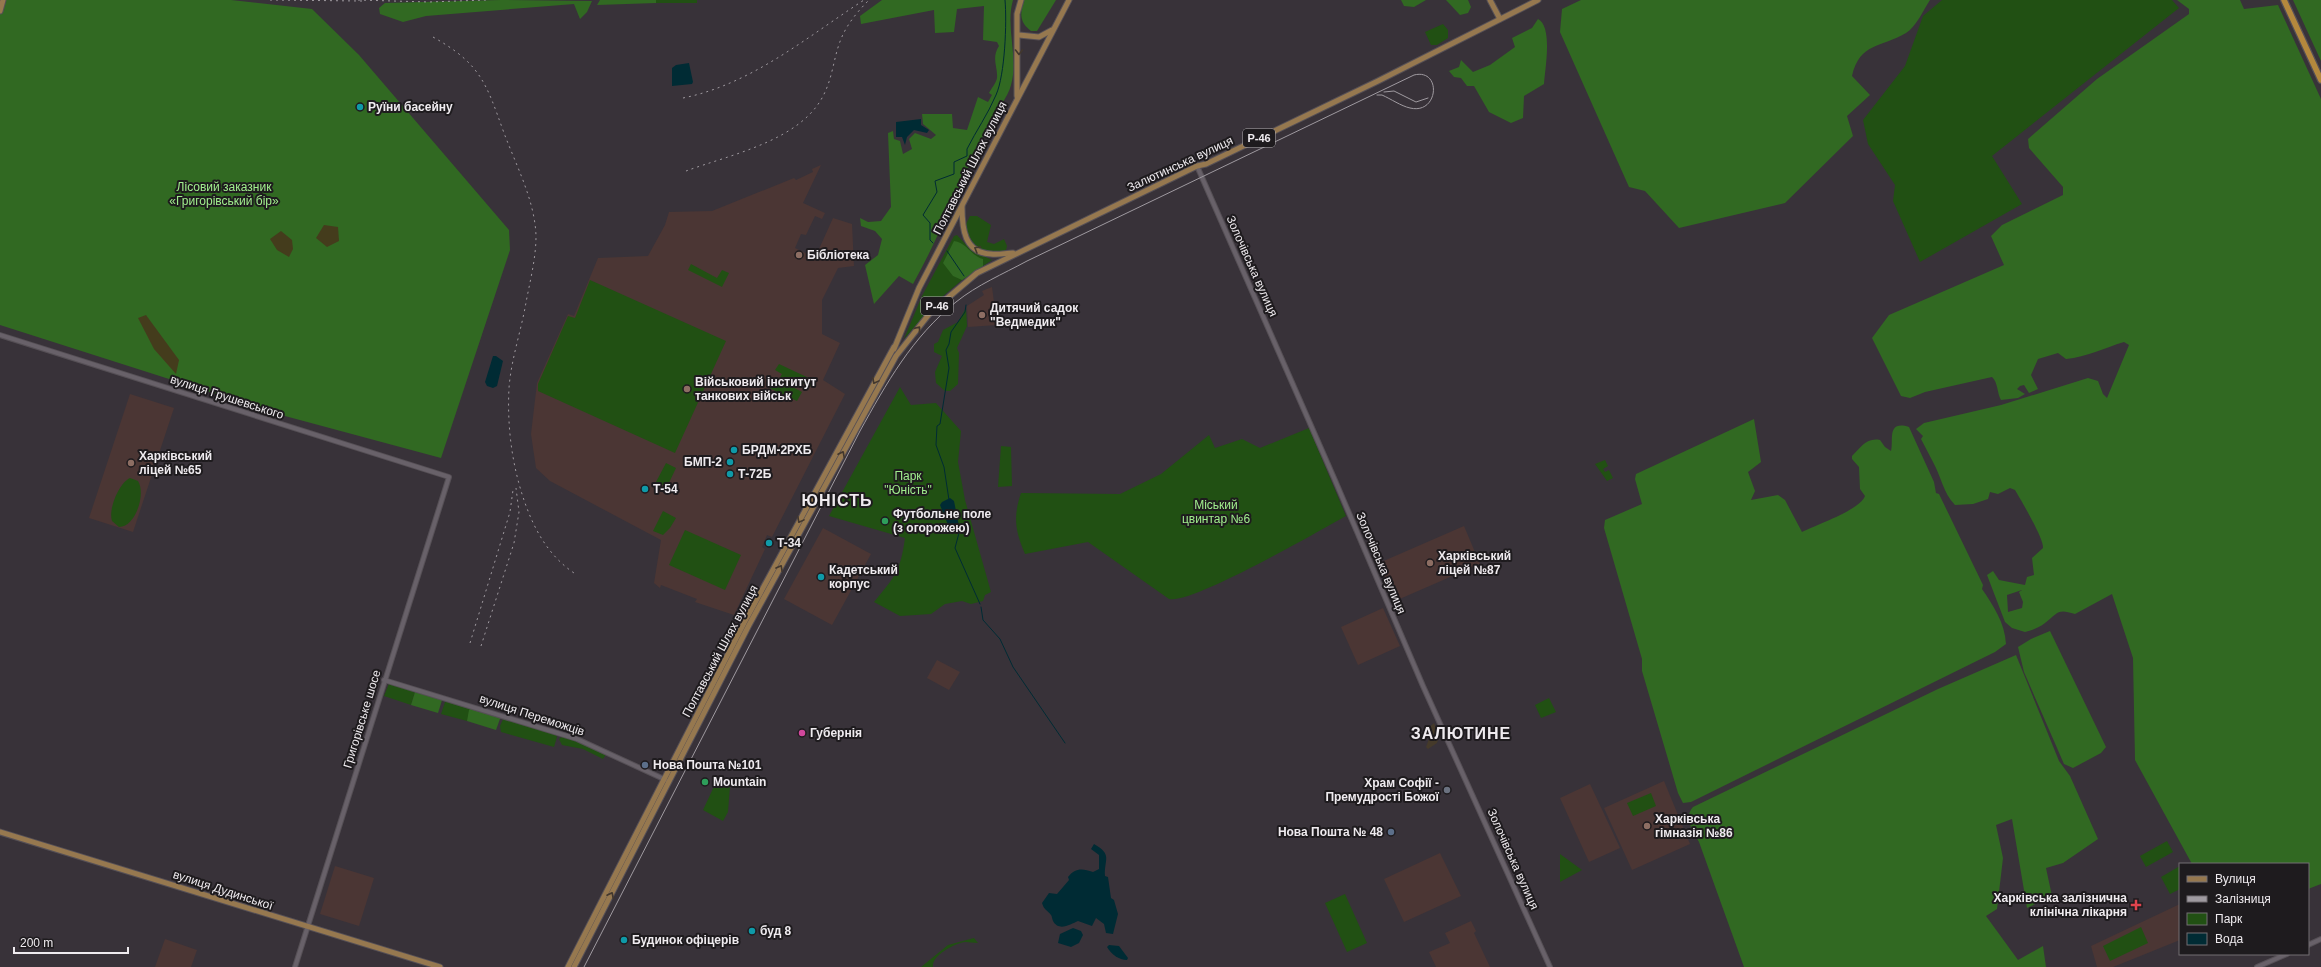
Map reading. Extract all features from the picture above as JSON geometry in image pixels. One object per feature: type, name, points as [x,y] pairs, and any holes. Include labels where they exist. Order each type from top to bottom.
[{"type":"highway","points":[[2284,0],[2321,80]]},
{"type":"main road","points":[[0,11],[3,0]]},
{"type":"main road","points":[[1016,102],[1019,35],[1017,14],[1021,0]]},
{"type":"main road","name":"Полтавський Шлях вулиця","points":[[885,374],[894,347],[919,288],[1069,0]]},
{"type":"main road","points":[[1490,0],[1500,19]]},
{"type":"main road","name":"Залютинська вулиця","points":[[873,396],[896,356],[930,313],[960,285],[992,264],[1316,111],[1538,0]]},
{"type":"main road","points":[[1019,35],[1039,37],[1053,29]]},
{"type":"main road","points":[[962,206],[962,225],[965,238],[976,250],[990,254],[1014,254]]},
{"type":"main road","points":[[990,254],[994,258],[992,264]]},
{"type":"main road","name":"Полтавський Шлях вулиця","points":[[574,967],[744,623],[894,347]]},
{"type":"main road","name":"Полтавський Шлях вулиця","points":[[568,967],[666,780],[873,396]]},
{"type":"main road","name":"вулиця Дудинської","points":[[0,832],[440,967]]},
{"type":"street","name":"Золочівська вулиця","points":[[1197,166],[1334,478],[1423,686],[1550,967]]},
{"type":"street","name":"вулиця Грушевського","points":[[0,336],[449,477]]},
{"type":"street","name":"Григорівське шосе","points":[[295,967],[449,477]]},
{"type":"street","name":"вулиця Переможців","points":[[384,680],[577,739],[666,780]]},
{"type":"street","points":[[2309,945],[2321,939]]},
{"type":"street","points":[[2257,967],[2285,955]]},
{"type":"shaded area","name":"Військовий інститут танкових військ","points":[[821,165],[803,203],[825,213],[822,219],[815,216],[806,235],[801,234],[795,248],[815,258],[833,218],[852,224],[854,266],[838,268],[822,300],[822,334],[840,343],[823,380],[845,394],[772,537],[767,535],[762,547],[765,549],[734,615],[695,602],[697,599],[661,585],[660,588],[654,583],[661,540],[550,481],[536,468],[531,434],[537,383],[568,314],[574,316],[598,258],[648,256],[665,225],[669,212],[712,211],[794,178],[796,180],[813,172],[812,169]]},
{"type":"shaded area","name":"Дитячий садок \"Ведмедик\"","points":[[992,287],[997,325],[968,327],[967,306],[984,295],[982,291]]},
{"type":"shaded area","name":"Харківський ліцей №65","points":[[130,394],[174,408],[133,532],[89,518]]},
{"type":"shaded area","name":"Харківський ліцей №87","points":[[1464,526],[1480,564],[1395,601],[1379,563]]},
{"type":"shaded area","points":[[823,528],[871,554],[832,625],[784,599]]},
{"type":"shaded area","points":[[1383,608],[1400,646],[1358,665],[1341,627]]},
{"type":"shaded area","points":[[937,660],[960,672],[949,690],[927,678]]},
{"type":"shaded area","points":[[1434,723],[1439,737],[1437,743],[1428,749],[1426,747],[1430,736],[1427,729]]},
{"type":"shaded area","name":"Харківська гімназія №86","points":[[1664,781],[1690,844],[1632,870],[1604,808]]},
{"type":"shaded area","points":[[1590,784],[1620,848],[1589,862],[1560,798]]},
{"type":"shaded area","points":[[1440,853],[1461,896],[1404,922],[1384,879]]},
{"type":"shaded area","points":[[335,866],[374,878],[359,926],[320,914]]},
{"type":"shaded area","points":[[2179,904],[2179,940],[2113,967],[2097,967],[2091,946]]},
{"type":"shaded area","points":[[1471,921],[1476,931],[1474,933],[1490,967],[1436,967],[1429,952],[1450,943],[1445,933]]},
{"type":"shaded area","points":[[165,939],[197,950],[191,967],[155,967]]},
{"type":"green space","name":"Лісовий заказник «Григорівський бір»","points":[[0,0],[231,0],[312,9],[359,55],[509,230],[510,250],[441,458],[285,416],[0,325]]},
{"type":"green space","points":[[500,0],[592,1],[587,12],[580,19],[574,4],[426,16],[403,22],[380,14],[379,8],[385,3]]},
{"type":"green space","points":[[600,0],[656,0],[656,3],[597,5]]},
{"type":"green space","points":[[656,0],[697,0],[697,3],[656,3]]},
{"type":"green space","points":[[882,0],[1013,0],[1010,21],[1014,64],[1011,85],[1005,99],[990,122],[924,264],[913,284],[899,276],[874,304],[865,265],[878,255],[882,239],[875,231],[861,226],[860,218],[868,222],[881,221],[891,207],[888,133],[893,131],[894,139],[900,141],[903,154],[912,149],[909,139],[915,133],[931,139],[936,135],[923,124],[922,114],[952,114],[953,128],[967,130],[978,97],[988,102],[992,95],[989,93],[997,78],[995,55],[999,46],[997,42],[983,40],[984,6],[957,9],[954,32],[935,33],[934,10],[861,24],[860,16]]},
{"type":"green space","points":[[1024,0],[1056,0],[1037,31],[1031,31],[1022,21],[1021,13]]},
{"type":"green space","points":[[1401,0],[1426,0],[1414,7],[1404,6]]},
{"type":"green space","points":[[1446,0],[1468,0],[1471,7],[1468,13],[1460,15]]},
{"type":"green space","points":[[1581,0],[1930,0],[1910,30],[1897,38],[1873,47],[1860,57],[1852,76],[1870,95],[1847,116],[1853,136],[1785,203],[1679,228],[1645,191],[1629,187],[1560,32],[1562,9]]},
{"type":"green space","points":[[1942,0],[2172,0],[2179,8],[1992,156],[2022,204],[1920,262],[1893,201],[1895,185],[1868,144],[1863,120],[1905,66],[1923,16]]},
{"type":"green space","points":[[2177,0],[2240,0],[2244,9],[2278,5],[2321,99],[2321,884],[2309,889],[2309,863],[2191,863],[2135,760],[2133,658],[2112,594],[2075,614],[2065,611],[2058,612],[2043,625],[2033,630],[2025,632],[2012,628],[2005,622],[1987,575],[1993,571],[1999,580],[2025,585],[2027,577],[2034,575],[2032,558],[2043,548],[2036,528],[2015,490],[2010,488],[1998,494],[1990,492],[1988,499],[1973,504],[1955,505],[1942,484],[1936,467],[1921,439],[1923,436],[1916,429],[1924,423],[2001,405],[2088,378],[2098,381],[2103,394],[2107,398],[2129,345],[2124,342],[2074,358],[2066,359],[2058,353],[2038,359],[2031,375],[2038,389],[2029,393],[2024,385],[2020,386],[2017,389],[2025,394],[2018,398],[2001,400],[1992,377],[1925,392],[1910,398],[1901,396],[1872,338],[1889,315],[2004,265],[1991,236],[2002,225],[2063,195],[2063,187],[2029,148],[2028,139],[2097,79],[2189,14],[2189,9]],"holes":[[[2022,590],[2019,592],[2023,602],[2022,608],[2008,612],[2007,595]]]},
{"type":"green space","points":[[2293,0],[2321,0],[2321,61]]},
{"type":"green space","points":[[1538,19],[1543,23],[1547,39],[1544,84],[1524,96],[1523,118],[1511,123],[1489,112],[1474,86],[1467,86],[1461,78],[1454,77],[1449,71],[1459,67],[1461,60],[1473,72],[1490,65],[1515,47],[1512,38],[1532,28]]},
{"type":"green space","points":[[1443,24],[1448,30],[1448,38],[1437,45],[1431,45],[1425,32]]},
{"type":"green space","points":[[970,216],[977,216],[991,225],[987,242],[994,244],[1004,239],[1007,246],[1006,250],[991,253],[975,244],[965,226]]},
{"type":"green space","points":[[957,235],[970,249],[992,260],[962,280],[936,302],[904,339],[922,296],[954,236]]},
{"type":"green space","points":[[954,241],[962,244],[975,255],[983,259],[983,266],[962,280],[953,276],[943,263]]},
{"type":"green space","points":[[691,264],[717,278],[722,270],[729,273],[722,287],[688,270]]},
{"type":"green space","points":[[590,280],[726,341],[675,453],[538,391],[538,384],[568,316],[575,318]]},
{"type":"green space","points":[[966,308],[967,326],[957,348],[959,353],[958,384],[950,391],[945,391],[936,383],[935,372],[942,356],[934,352],[934,344],[938,342],[943,330],[958,322]]},
{"type":"green space","points":[[779,364],[813,380],[810,387],[790,378],[787,384],[802,392],[797,401],[767,387],[771,378],[778,381],[782,374],[775,370]]},
{"type":"green space","name":"Парк \"Юність\"","points":[[900,387],[911,405],[936,403],[961,431],[958,462],[965,500],[991,592],[985,595],[983,601],[971,604],[962,601],[945,604],[931,614],[900,616],[874,602],[892,580],[899,567],[905,538],[829,516]]},
{"type":"green space","points":[[1754,419],[1761,462],[1748,472],[1755,491],[1751,500],[1778,495],[1785,500],[1802,532],[1847,512],[1855,507],[1865,496],[1860,489],[1859,467],[1852,459],[1852,456],[1864,444],[1875,439],[1880,440],[1885,447],[1891,451],[1892,433],[1894,429],[1897,426],[1909,427],[1934,482],[1936,493],[1939,494],[1983,585],[1982,589],[2001,622],[2006,644],[1995,652],[1691,802],[1683,803],[1678,793],[1642,671],[1642,659],[1604,528],[1605,520],[1642,504],[1635,479],[1636,474]]},
{"type":"green space","name":"Міський цвинтар №6","points":[[1309,428],[1346,516],[1256,565],[1202,591],[1182,598],[1169,599],[1088,542],[1025,554],[1016,524],[1018,502],[1021,493],[1120,494],[1161,474],[1209,435],[1215,448],[1242,439],[1260,448]]},
{"type":"green space","points":[[1001,446],[1011,447],[1012,486],[998,487]]},
{"type":"green space","points":[[1605,460],[1608,466],[1603,469],[1605,472],[1609,470],[1613,478],[1607,481],[1595,464]]},
{"type":"green space","points":[[666,463],[676,468],[667,487],[656,482]]},
{"type":"green space","points":[[130,478],[138,481],[141,493],[140,501],[135,516],[125,526],[119,527],[112,521],[111,516],[113,503],[122,485]]},
{"type":"green space","points":[[663,511],[676,518],[670,528],[663,535],[653,531]]},
{"type":"green space","points":[[685,530],[741,555],[725,590],[669,565]]},
{"type":"green space","points":[[2050,631],[2106,747],[2101,753],[2073,768],[2064,764],[2024,672],[2018,647],[2031,639]]},
{"type":"green space","points":[[2016,655],[2059,761],[2070,776],[2098,839],[2063,863],[2046,868],[2052,896],[2027,908],[2012,819],[1996,825],[2003,858],[1997,909],[1986,916],[2018,960],[2043,946],[2046,967],[1744,967],[1699,842],[1690,824],[1689,816],[1693,807],[1938,689]]},
{"type":"green space","points":[[390,681],[416,689],[411,705],[384,696]]},
{"type":"green space","points":[[416,689],[443,697],[438,713],[411,705]]},
{"type":"green space","points":[[1549,698],[1556,712],[1541,718],[1535,705]]},
{"type":"green space","points":[[449,699],[473,707],[467,721],[441,714],[445,702]]},
{"type":"green space","points":[[473,707],[501,716],[496,730],[467,721],[469,710]]},
{"type":"green space","points":[[504,717],[554,732],[557,737],[554,747],[501,732],[500,726]]},
{"type":"green space","points":[[564,735],[607,753],[603,759],[583,749],[562,745],[559,739]]},
{"type":"green space","points":[[717,780],[730,786],[728,812],[723,821],[703,810]]},
{"type":"green space","points":[[1651,793],[1656,806],[1633,816],[1627,803]]},
{"type":"green space","points":[[2167,841],[2173,852],[2146,867],[2140,856]]},
{"type":"green space","points":[[1560,854],[1582,870],[1560,882]]},
{"type":"green space","points":[[2179,867],[2179,890],[2170,894],[2161,877]]},
{"type":"green space","points":[[1345,894],[1367,943],[1347,952],[1325,903]]},
{"type":"green space","points":[[2141,927],[2148,943],[2110,961],[2103,946]]},
{"type":"green space","points":[[974,938],[978,943],[965,942],[950,947],[936,959],[933,963],[933,967],[921,967],[948,945]]},
{"type":"sand","points":[[324,225],[338,227],[339,241],[327,247],[316,238]]},
{"type":"sand","points":[[281,231],[292,240],[293,249],[289,257],[277,250],[270,239]]},
{"type":"sand","points":[[146,315],[179,360],[176,374],[154,349],[138,318]]},
{"type":"water","points":[[689,63],[693,82],[692,84],[672,86],[672,68],[676,65]]},
{"type":"water","points":[[921,119],[921,125],[929,130],[927,133],[914,130],[907,137],[905,145],[902,137],[896,137],[896,122]]},
{"type":"water","points":[[493,356],[496,356],[503,361],[497,386],[493,388],[487,386],[485,382]]},
{"type":"water","points":[[950,498],[954,501],[959,526],[950,530],[940,505],[942,502]]},
{"type":"water","points":[[1094,844],[1106,854],[1105,876],[1108,877],[1111,898],[1114,900],[1118,914],[1113,934],[1106,933],[1104,924],[1096,918],[1092,926],[1078,921],[1062,927],[1058,926],[1053,921],[1051,915],[1042,903],[1049,893],[1057,894],[1069,880],[1068,877],[1076,870],[1082,869],[1093,872],[1099,869],[1099,855],[1091,849]]},
{"type":"water","points":[[1073,928],[1081,931],[1083,935],[1079,943],[1071,947],[1058,943],[1060,934]]},
{"type":"water","points":[[1109,945],[1119,946],[1128,958],[1127,960],[1118,958],[1113,954],[1107,947]]},
{"type":"waterway","points":[[933,243],[930,240],[930,223],[923,215],[937,192],[935,181],[954,174],[954,162],[967,156],[967,149],[989,109],[999,86],[1005,48],[1005,0]]},
{"type":"waterway","points":[[947,251],[964,276]]},
{"type":"waterway","points":[[949,500],[944,467],[936,445],[937,426],[940,424],[949,368],[946,350],[949,344],[951,332],[965,312],[966,305]]},
{"type":"waterway","points":[[959,533],[955,548],[980,604]]},
{"type":"waterway","points":[[981,607],[983,620],[1000,639],[1013,667],[1065,743]]},
{"type":"tram line","points":[[584,967],[860,431],[901,362],[926,330],[964,296],[981,285],[1027,261],[1414,75],[1423,75],[1429,78],[1433,84],[1431,99],[1427,105],[1420,108],[1410,108],[1382,95],[1377,95]]},
{"type":"tram line","points":[[1384,92],[1394,91],[1416,102],[1428,98]]},
{"type":"railway","points":[[270,0],[362,1]]},
{"type":"railway","points":[[358,0],[429,2],[486,0]]},
{"type":"railway","points":[[683,98],[708,91],[756,71],[800,44],[864,0]]},
{"type":"railway","points":[[686,171],[765,143],[784,134],[801,122],[815,108],[825,92],[843,33],[853,18],[869,0]]},
{"type":"railway","points":[[433,37],[462,56],[480,76],[492,101],[529,196],[535,223],[535,254],[509,388],[511,446],[520,489],[533,523],[550,551],[574,573]]},
{"type":"railway","points":[[481,646],[514,543],[519,512],[516,488]]},
{"type":"railway","points":[[470,643],[510,512],[513,490]]},
{"type":"place","name":"Руїни басейну","points":[[360,107]]},
{"type":"place","name":"Бібліотека","points":[[799,255]]},
{"type":"place","name":"Дитячий садок \"Ведмедик\"","points":[[982,315]]},
{"type":"place","name":"Військовий інститут танкових військ","points":[[687,389]]},
{"type":"place","name":"БРДМ-2РХБ","points":[[734,450]]},
{"type":"place","name":"БМП-2","points":[[730,462]]},
{"type":"place","name":"Харківський ліцей №65","points":[[131,463]]},
{"type":"place","name":"Т-72Б","points":[[730,474]]},
{"type":"place","name":"Т-54","points":[[645,489]]},
{"type":"place","name":"Футбольне поле (з огорожею)","points":[[885,521]]},
{"type":"place","name":"T-34","points":[[769,543]]},
{"type":"place","name":"Харківський ліцей №87","points":[[1430,563]]},
{"type":"place","name":"Кадетський корпус","points":[[821,577]]},
{"type":"place","name":"Губернія","points":[[802,733]]},
{"type":"place","name":"Нова Пошта №101","points":[[645,765]]},
{"type":"place","name":"Mountain","points":[[705,782]]},
{"type":"place","name":"Храм Софії - Премудрості Божої","points":[[1447,790]]},
{"type":"place","name":"Харківська гімназія №86","points":[[1647,826]]},
{"type":"place","name":"Нова Пошта № 48","points":[[1391,832]]},
{"type":"place","name":"Харківська залізнична клінічна лікарня","points":[[2136,905]]},
{"type":"place","name":"буд 8","points":[[752,931]]},
{"type":"place","name":"Будинок офіцерів","points":[[624,940]]},
{"type":"district","name":"ЮНІСТЬ","points":[[837,500]]},
{"type":"district","name":"ЗАЛЮТИНЕ","points":[[1461,733]]}]
